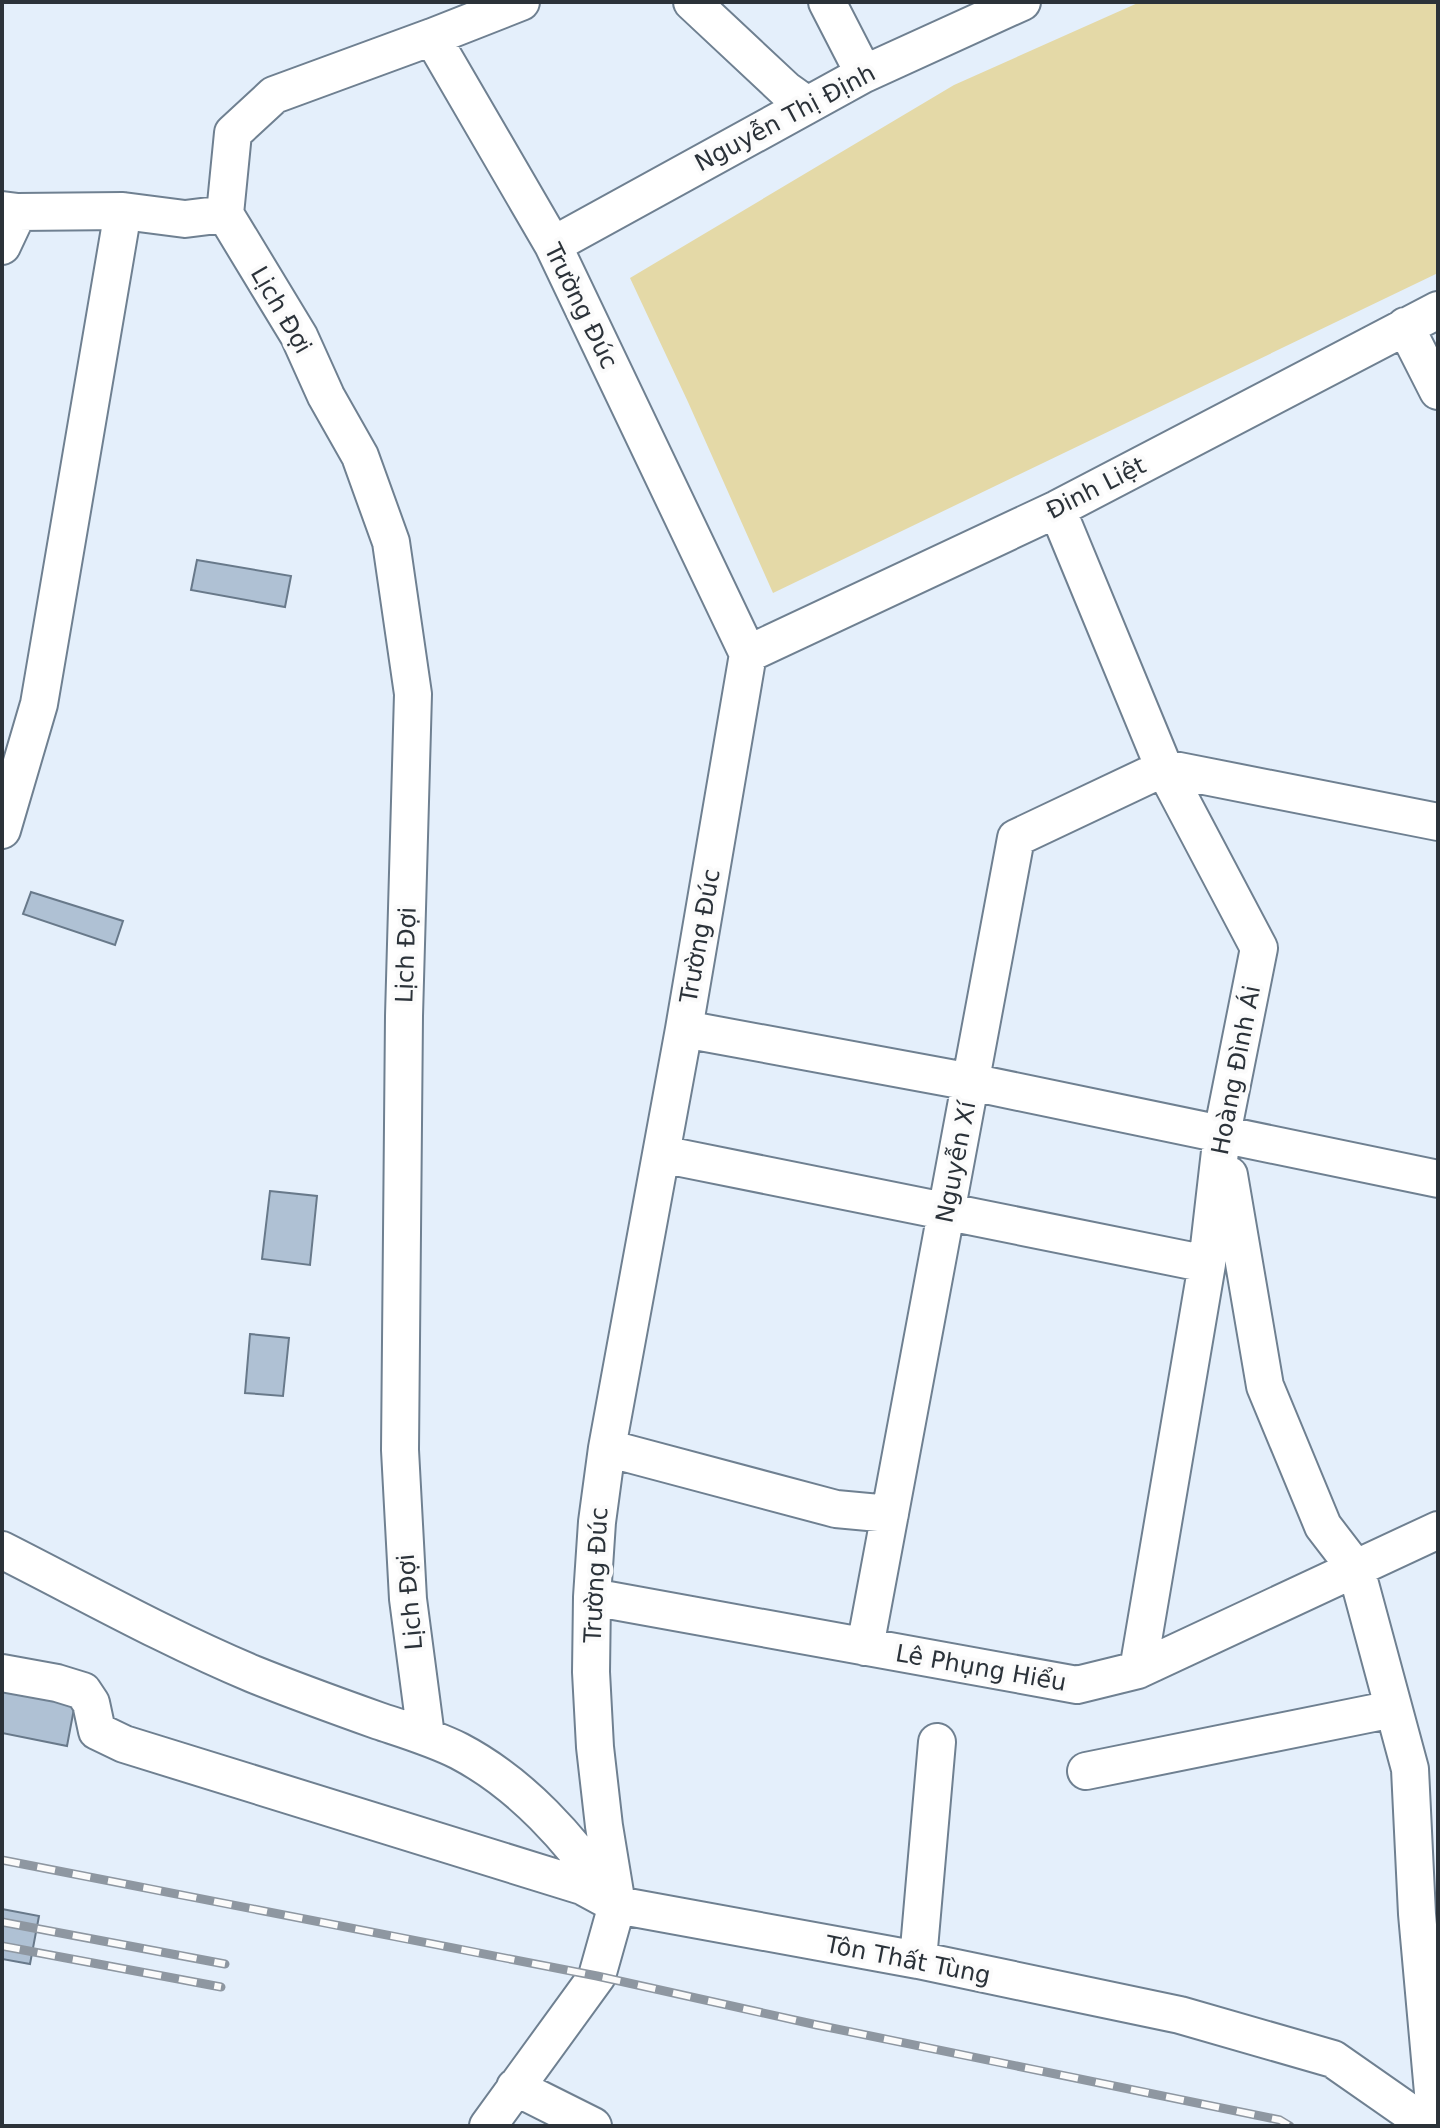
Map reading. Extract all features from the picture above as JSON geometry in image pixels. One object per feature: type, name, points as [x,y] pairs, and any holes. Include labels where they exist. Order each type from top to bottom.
[{"type":"street","points":[[2,246],[10,211],[123,211],[185,219],[225,214],[233,133],[274,95],[521,2]]},
{"type":"street","points":[[692,2],[786,90],[807,105]]},
{"type":"street","points":[[827,2],[864,74]]},
{"type":"street","name":"Nguyễn Thị Định","points":[[553,245],[864,74],[998,7]]},
{"type":"street","name":"Trường Đúc","points":[[432,37],[553,245],[748,654],[684,1029],[607,1448],[597,1522],[591,1672],[595,1747],[617,1905]]},
{"type":"street","points":[[2,830],[39,704],[123,211]]},
{"type":"street","name":"Lịch Đợi","points":[[225,214],[299,336],[326,396],[360,456],[391,542],[413,694],[404,1016],[400,1450],[408,1599],[426,1736]]},
{"type":"street","name":"Đinh Liệt","points":[[748,654],[1057,509],[1438,310]]},
{"type":"street","points":[[1405,326],[1438,391]]},
{"type":"street","name":"Hoàng Đình Ái","points":[[1057,509],[1164,768],[1259,948],[1222,1134],[1207,1264],[1138,1670]]},
{"type":"street","points":[[1164,768],[1438,822]]},
{"type":"street","name":"Nguyễn Xí","points":[[865,1647],[1016,838],[1164,768]]},
{"type":"street","points":[[684,1029],[971,1082],[1438,1179]]},
{"type":"street","points":[[1222,1134],[1265,1386],[1323,1526],[1356,1569],[1410,1769],[1417,1914],[1436,2126]]},
{"type":"street","points":[[661,1154],[1207,1264]]},
{"type":"street","points":[[607,1448],[836,1509],[890,1514]]},
{"type":"street","name":"Lê Phụng Hiểu","points":[[592,1597],[1077,1685],[1138,1670],[1438,1530]]},
{"type":"street","points":[[2,1550],[226,1662],[305,1695],[426,1736],[460,1752],[487,1768],[562,1833],[617,1905],[597,1976],[488,2126]]},
{"type":"street","name":"Tôn Thất Tùng","points":[[2,1673],[83,1691],[91,1703],[97,1731],[124,1744],[582,1886],[617,1905],[918,1960],[1180,2015],[1333,2059],[1429,2126]]},
{"type":"street","points":[[1086,1771],[1393,1709]]},
{"type":"street","points":[[918,1960],[937,1742]]},
{"type":"street","points":[[515,2087],[593,2126]]},
{"type":"shaded area","points":[[1140,2],[1438,2],[1438,273],[773,593],[630,278],[954,85]]},
{"type":"building","points":[[197,560],[291,576],[285,607],[191,590]]},
{"type":"building","points":[[31,892],[123,921],[115,945],[23,914]]},
{"type":"building","points":[[270,1191],[317,1196],[310,1265],[262,1259]]},
{"type":"building","points":[[250,1334],[289,1338],[283,1396],[245,1393]]},
{"type":"building","points":[[2,1684],[76,1698],[67,1746],[2,1733]]},
{"type":"building","points":[[2,1909],[39,1916],[30,1964],[2,1959]]},
{"type":"railway","points":[[2,1860],[597,1976],[817,2025],[1280,2120],[1290,2126]]},
{"type":"railway","points":[[2,1922],[225,1964]]},
{"type":"railway","points":[[2,1946],[221,1987]]}]
